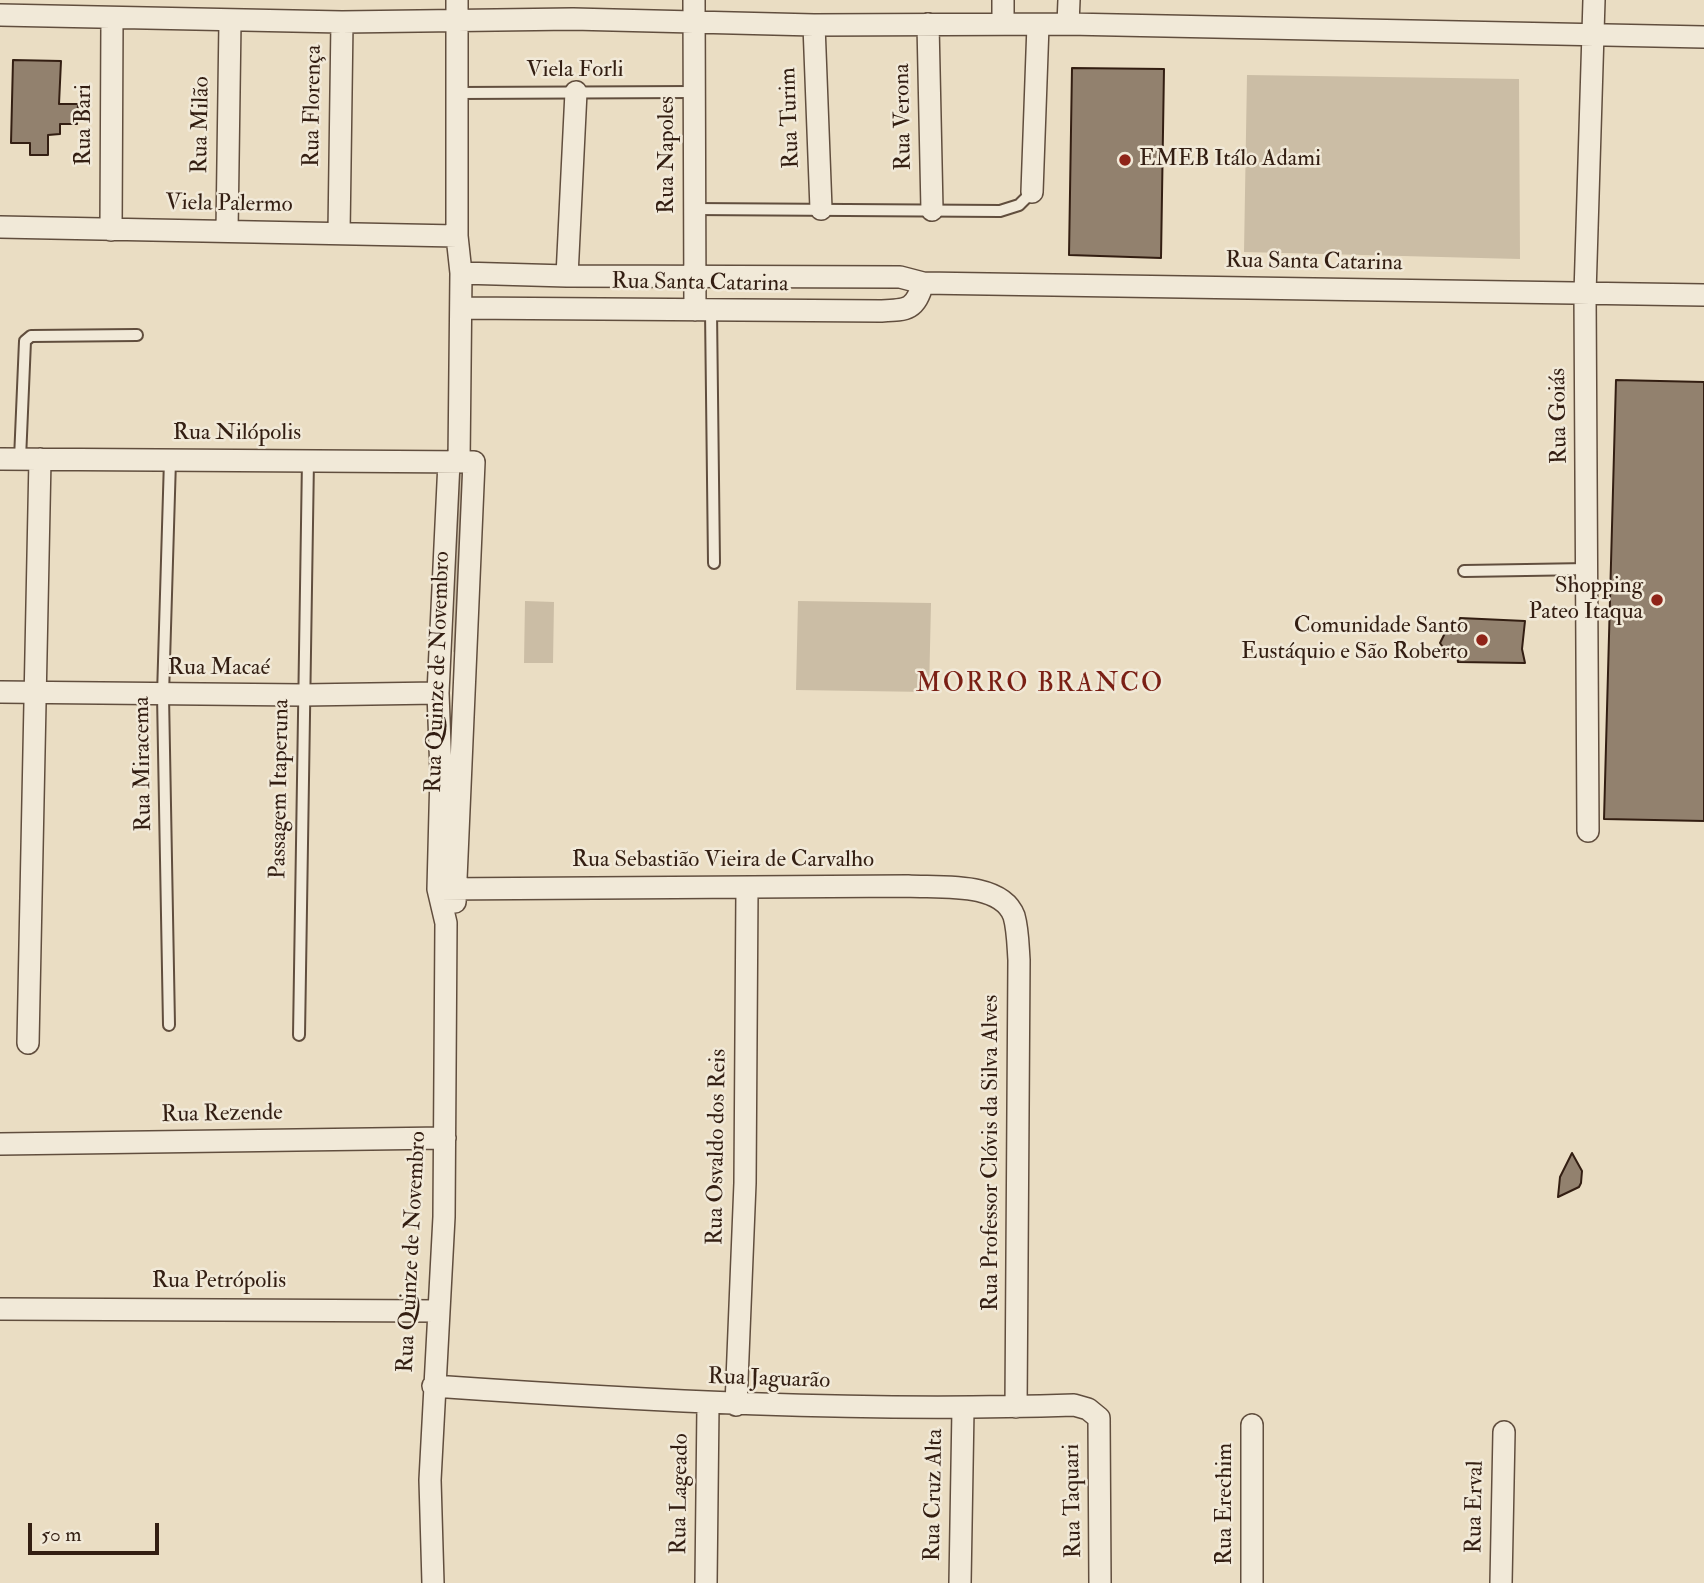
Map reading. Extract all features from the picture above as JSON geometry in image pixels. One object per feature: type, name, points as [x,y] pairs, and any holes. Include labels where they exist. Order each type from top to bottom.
[{"type":"street","name":"Rua Napoles","points":[[694,0],[693,209],[695,276],[703,310]]},
{"type":"street","points":[[1003,0],[1003,23]]},
{"type":"street","points":[[1068,24],[1069,0]]},
{"type":"street","name":"Rua Goiás","points":[[1588,831],[1585,294],[1594,0]]},
{"type":"street","points":[[6,10],[112,19],[183,10],[230,21],[284,10],[342,22],[456,10],[573,10],[695,24],[1003,23],[1704,37]]},
{"type":"street","name":"Rua Quinze de Novembro","points":[[433,1583],[430,1480],[445,1138],[446,923],[466,665],[460,462],[461,272],[457,236],[456,10]]},
{"type":"street","name":"Rua Bari","points":[[111,230],[112,19]]},
{"type":"street","name":"Rua Milão","points":[[227,231],[230,21]]},
{"type":"street","name":"Rua Florença","points":[[339,233],[342,22]]},
{"type":"street","name":"Rua Verona","points":[[928,24],[932,210]]},
{"type":"street","points":[[1032,192],[1038,24]]},
{"type":"street","name":"Rua Turim","points":[[814,25],[821,209]]},
{"type":"street","points":[[567,276],[576,92]]},
{"type":"street","name":"Viela Palermo","points":[[0,227],[457,236]]},
{"type":"street","name":"Rua Santa Catarina","points":[[461,272],[567,276],[900,277],[923,283],[1704,295]]},
{"type":"street","name":"Rua Santa Catarina","points":[[461,308],[901,310],[918,300],[923,283]]},
{"type":"street","points":[[20,459],[35,692],[28,1043]]},
{"type":"street","name":"Rua Nilópolis","points":[[20,459],[460,462]]},
{"type":"street","name":"Rua Quinze de Novembro","points":[[448,889],[439,693],[460,462]]},
{"type":"street","points":[[441,664],[466,665]]},
{"type":"street","name":"Rua Macaé","points":[[0,692],[163,695],[439,693]]},
{"type":"street","name":"Rua Sebastião Vieira de Carvalho","points":[[448,889],[942,888],[987,894],[1005,902]]},
{"type":"street","name":"Rua Osvaldo dos Reis","points":[[736,1405],[745,1183],[747,889]]},
{"type":"street","name":"Rua Professor Clóvis da Silva Alves","points":[[1005,902],[1014,918],[1019,960],[1016,1407]]},
{"type":"street","name":"Rua Rezende","points":[[0,1144],[445,1138]]},
{"type":"street","name":"Rua Petrópolis","points":[[0,1309],[439,1311]]},
{"type":"street","name":"Rua Jaguarão","points":[[433,1386],[708,1405],[963,1409],[1074,1405],[1088,1409],[1099,1418]]},
{"type":"street","name":"Rua Lageado","points":[[706,1583],[708,1405]]},
{"type":"street","name":"Rua Cruz Alta","points":[[960,1583],[963,1409]]},
{"type":"street","name":"Rua Taquari","points":[[1099,1418],[1100,1583]]},
{"type":"street","name":"Rua Erechim","points":[[1252,1425],[1252,1583]]},
{"type":"street","name":"Rua Erval","points":[[1501,1583],[1504,1432]]},
{"type":"lane","name":"Viela Forli","points":[[457,93],[694,92]]},
{"type":"lane","points":[[693,209],[1000,211],[1019,205],[1032,192]]},
{"type":"lane","points":[[703,310],[714,563]]},
{"type":"lane","points":[[20,459],[25,341],[31,336],[137,335]]},
{"type":"lane","name":"Rua Miracema","points":[[169,1025],[163,695],[170,460]]},
{"type":"lane","name":"Passagem Itaperuna","points":[[299,1035],[308,460]]},
{"type":"lane","points":[[1464,571],[1588,569]]},
{"type":"shaded area","points":[[1247,75],[1519,79],[1520,259],[1244,252]]},
{"type":"shaded area","points":[[459,471],[466,473],[460,653],[453,652]]},
{"type":"shaded area","points":[[525,601],[554,602],[553,663],[524,663]]},
{"type":"shaded area","points":[[798,601],[931,603],[929,692],[796,690]]},
{"type":"building","points":[[13,60],[61,61],[59,104],[78,104],[77,124],[60,124],[60,134],[48,135],[48,155],[30,155],[30,143],[11,143]]},
{"type":"building","points":[[1072,68],[1164,69],[1161,258],[1069,255]]},
{"type":"building","name":"Shopping Pateo Itaqua","points":[[1616,380],[1704,382],[1704,821],[1604,819]]},
{"type":"building","name":"Comunidade Santo Eustáquio e São Roberto","points":[[1460,618],[1525,621],[1522,649],[1525,663],[1458,662],[1457,656],[1449,656],[1440,643],[1448,627],[1458,628]]},
{"type":"building","points":[[1572,1153],[1582,1171],[1581,1183],[1579,1187],[1558,1197],[1560,1177]]},
{"type":"place","name":"EMEB Itálo Adami","points":[[1125,160]]},
{"type":"place","name":"Shopping Pateo Itaqua","points":[[1657,600]]},
{"type":"place","name":"Comunidade Santo Eustáquio e São Roberto","points":[[1482,640]]},
{"type":"district","name":"MORRO BRANCO","points":[[1040,685]]}]
